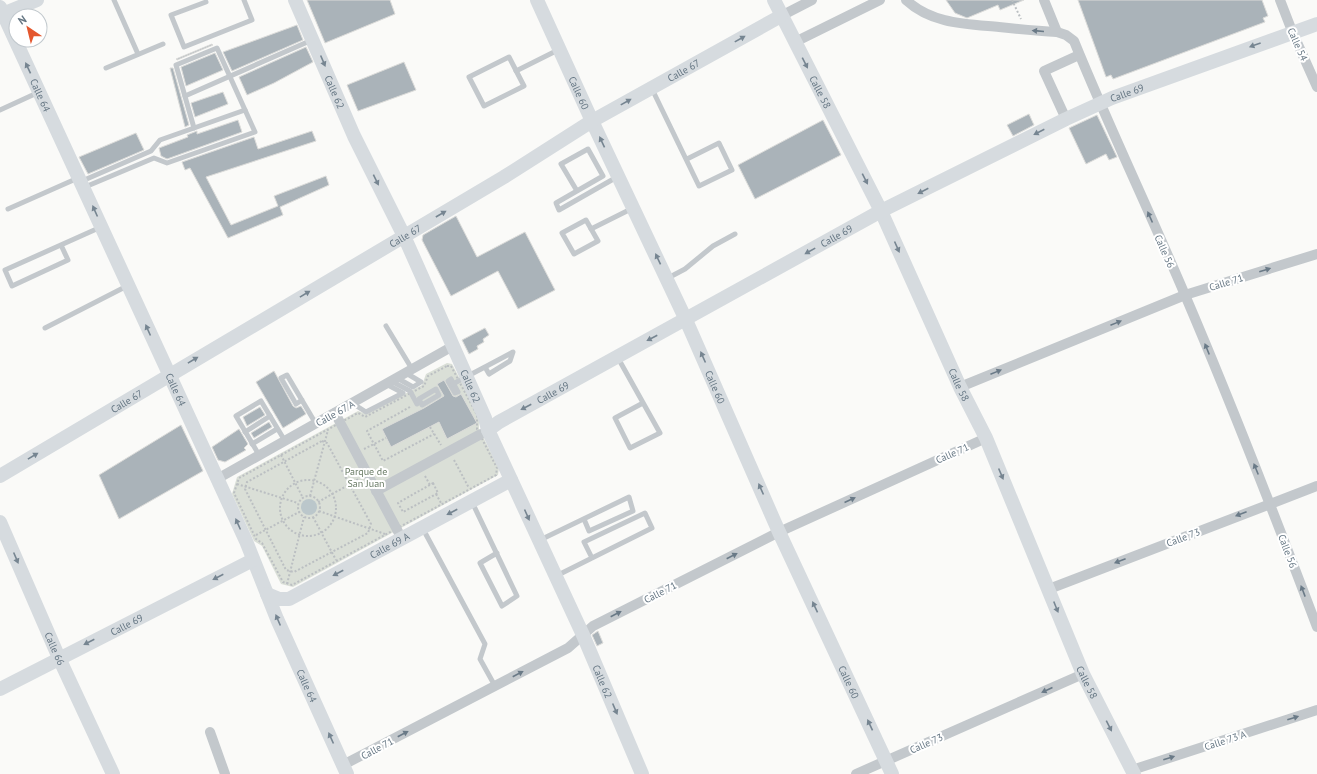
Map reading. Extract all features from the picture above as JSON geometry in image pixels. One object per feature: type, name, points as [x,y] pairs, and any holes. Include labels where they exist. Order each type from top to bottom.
[{"type":"main road","points":[[1,12],[37,0]]},
{"type":"main road","name":"Calle 62","points":[[295,0],[354,136],[404,236],[486,418],[485,432],[511,480],[584,635],[642,774]]},
{"type":"main road","name":"Calle 60","points":[[537,0],[592,121],[667,278],[779,532],[892,774]]},
{"type":"main road","name":"Calle 58","points":[[774,0],[881,211],[960,387],[986,438],[1083,674],[1133,772]]},
{"type":"main road","name":"Calle 64","points":[[1,12],[82,182],[168,375],[217,479],[345,770]]},
{"type":"main road","name":"Calle 67","points":[[0,476],[504,177],[592,121],[781,16]]},
{"type":"main road","name":"Calle 69","points":[[485,432],[499,422],[881,211],[1066,119],[1099,103],[1292,31],[1317,24]]},
{"type":"main road","name":"Calle 69 A","points":[[267,594],[279,599],[289,600],[422,528],[471,495],[511,480]]},
{"type":"main road","name":"Calle 66","points":[[0,522],[59,658],[113,774]]},
{"type":"main road","name":"Calle 69","points":[[0,689],[253,560]]},
{"type":"street","name":"Calle 67","points":[[781,16],[812,0]]},
{"type":"street","points":[[795,42],[880,0]]},
{"type":"street","name":"Calle 56","points":[[906,0],[923,12],[950,22],[1057,32],[1071,38],[1185,295],[1270,503],[1317,627]]},
{"type":"street","points":[[1044,0],[1057,32]]},
{"type":"street","name":"Calle 54","points":[[1280,0],[1317,87]]},
{"type":"street","points":[[1066,119],[1044,71],[1079,54]]},
{"type":"street","name":"Calle 71","points":[[960,387],[1185,295],[1317,254]]},
{"type":"street","name":"Calle 67 A","points":[[217,479],[453,346]]},
{"type":"street","points":[[334,413],[402,539]]},
{"type":"street","name":"Calle 69","points":[[376,491],[485,432]]},
{"type":"street","name":"Calle 71","points":[[345,770],[495,686],[568,648],[593,626],[779,532],[986,438]]},
{"type":"street","name":"Calle 73","points":[[1049,589],[1317,486]]},
{"type":"street","name":"Calle 73","points":[[856,774],[1083,674]]},
{"type":"street","name":"Calle 73 A","points":[[1133,772],[1317,710]]},
{"type":"street","points":[[210,732],[225,774]]},
{"type":"lane","points":[[114,0],[138,54]]},
{"type":"lane","points":[[206,2],[171,15],[184,47],[252,20],[244,0]]},
{"type":"lane","points":[[185,96],[313,40]]},
{"type":"lane","points":[[106,68],[163,44]]},
{"type":"lane","points":[[8,209],[154,158],[167,163],[255,132],[217,48],[176,65],[194,128]]},
{"type":"lane","points":[[516,71],[560,50]]},
{"type":"lane","points":[[509,57],[516,71],[524,86],[484,106],[469,77],[509,57]]},
{"type":"lane","points":[[652,88],[699,186],[732,170],[719,143],[687,159]]},
{"type":"lane","points":[[0,110],[40,92]]},
{"type":"lane","points":[[82,182],[151,151],[160,140],[245,110]]},
{"type":"lane","points":[[577,191],[561,164],[588,149],[603,176],[577,191],[556,203],[559,210],[618,176]]},
{"type":"lane","points":[[591,229],[633,208]]},
{"type":"lane","points":[[586,220],[591,229],[598,241],[574,254],[562,233],[586,220]]},
{"type":"lane","points":[[61,245],[68,260],[12,286],[5,270],[61,245],[102,227]]},
{"type":"lane","points":[[667,278],[685,269],[713,246],[735,234]]},
{"type":"lane","points":[[45,328],[128,286]]},
{"type":"lane","points":[[352,403],[366,412],[403,393],[386,326]]},
{"type":"lane","points":[[453,384],[513,352],[510,361],[489,374],[485,367]]},
{"type":"lane","points":[[618,357],[660,433],[630,448],[615,418],[643,403]]},
{"type":"lane","points":[[302,400],[296,404],[281,378],[287,375],[302,400],[316,424]]},
{"type":"lane","points":[[398,377],[418,403]]},
{"type":"lane","points":[[259,456],[236,416],[260,401],[284,441]]},
{"type":"lane","points":[[245,432],[270,416]]},
{"type":"lane","points":[[252,444],[277,429]]},
{"type":"lane","points":[[471,495],[496,553],[517,596],[502,606],[480,563],[496,553]]},
{"type":"lane","points":[[539,541],[584,519],[629,497],[633,511],[589,531],[584,519]]},
{"type":"lane","points":[[555,576],[592,558],[652,528],[645,513],[584,542],[592,558]]},
{"type":"lane","points":[[422,528],[485,644],[480,659],[495,686]]},
{"type":"path","points":[[1012,0],[1021,19]]},
{"type":"path","points":[[418,403],[367,431],[384,461],[434,434],[430,426]]},
{"type":"path","points":[[310,496],[328,430]]},
{"type":"path","points":[[356,454],[386,438]]},
{"type":"path","points":[[324,442],[328,443],[371,524],[368,533],[294,572],[290,572],[286,570],[245,489],[247,482],[324,442]]},
{"type":"path","points":[[449,451],[471,495]]},
{"type":"path","points":[[281,455],[303,498]]},
{"type":"path","points":[[318,502],[367,475]]},
{"type":"path","points":[[305,480],[314,481],[326,486],[333,494],[337,509],[330,527],[322,533],[313,536],[300,535],[294,533],[283,521],[280,508],[282,498],[286,491],[296,483],[305,480]]},
{"type":"path","points":[[436,494],[403,512],[398,503],[433,483],[438,493],[436,494],[442,504]]},
{"type":"path","points":[[237,484],[298,504]]},
{"type":"path","points":[[310,496],[303,498],[298,504],[299,512],[304,517],[313,517],[319,511]]},
{"type":"path","points":[[310,496],[318,502],[319,511]]},
{"type":"path","points":[[319,511],[386,534]]},
{"type":"path","points":[[255,536],[299,512]]},
{"type":"path","points":[[287,584],[304,517]]},
{"type":"path","points":[[313,517],[337,561]]},
{"type":"green space","name":"Parque de San Juan","points":[[447,363],[452,364],[479,415],[479,429],[499,468],[498,475],[293,587],[281,584],[262,546],[254,541],[232,494],[237,477],[358,411],[366,414],[422,385],[426,374]]},
{"type":"shaded area","points":[[306,499],[312,499],[317,504],[315,513],[312,515],[306,515],[301,510],[301,504]]},
{"type":"building","points":[[307,0],[390,0],[395,14],[325,43]]},
{"type":"building","points":[[946,0],[1024,0],[1000,10],[998,5],[967,18],[955,13]]},
{"type":"building","points":[[1078,0],[1262,0],[1268,16],[1263,18],[1265,22],[1113,79],[1111,75],[1106,77]]},
{"type":"building","points":[[297,25],[303,40],[232,71],[223,52]]},
{"type":"building","points":[[212,44],[213,45],[177,60],[176,59]]},
{"type":"building","points":[[306,47],[313,62],[274,83],[247,95],[239,77]]},
{"type":"building","points":[[215,53],[223,70],[186,86],[181,67]]},
{"type":"building","points":[[404,62],[416,90],[358,111],[347,85]]},
{"type":"building","points":[[170,68],[173,68],[189,125],[185,127]]},
{"type":"building","points":[[223,92],[228,104],[195,117],[191,103]]},
{"type":"building","points":[[1029,114],[1034,125],[1013,136],[1007,125]]},
{"type":"building","points":[[1097,115],[1117,157],[1109,160],[1106,154],[1086,164],[1069,128]]},
{"type":"building","points":[[238,120],[242,132],[167,159],[161,156],[159,148],[188,137],[187,135],[197,131],[197,134]]},
{"type":"building","points":[[823,120],[841,155],[755,199],[738,165]]},
{"type":"building","points":[[312,131],[316,141],[206,177],[231,225],[278,206],[274,196],[326,176],[329,185],[280,207],[283,215],[228,238],[190,168],[185,170],[182,162],[254,137],[258,149]]},
{"type":"building","points":[[136,133],[144,150],[88,174],[79,157]]},
{"type":"building","points":[[456,216],[477,257],[525,232],[555,290],[518,309],[498,271],[451,296],[422,240],[423,235]]},
{"type":"building","points":[[485,328],[489,335],[483,339],[484,342],[477,346],[478,349],[469,354],[462,340]]},
{"type":"building","points":[[274,371],[293,406],[296,408],[301,406],[306,414],[283,428],[256,382]]},
{"type":"building","points":[[444,380],[453,396],[456,397],[461,394],[477,423],[447,439],[439,422],[391,447],[382,429],[444,396],[437,384]]},
{"type":"building","points":[[260,407],[265,415],[247,426],[243,417]]},
{"type":"building","points":[[269,422],[272,427],[254,438],[251,433]]},
{"type":"building","points":[[181,425],[203,471],[119,519],[99,475]]},
{"type":"building","points":[[239,429],[248,444],[244,448],[246,450],[225,462],[218,460],[212,447]]},
{"type":"building","points":[[598,631],[603,643],[597,646],[592,635]]}]
